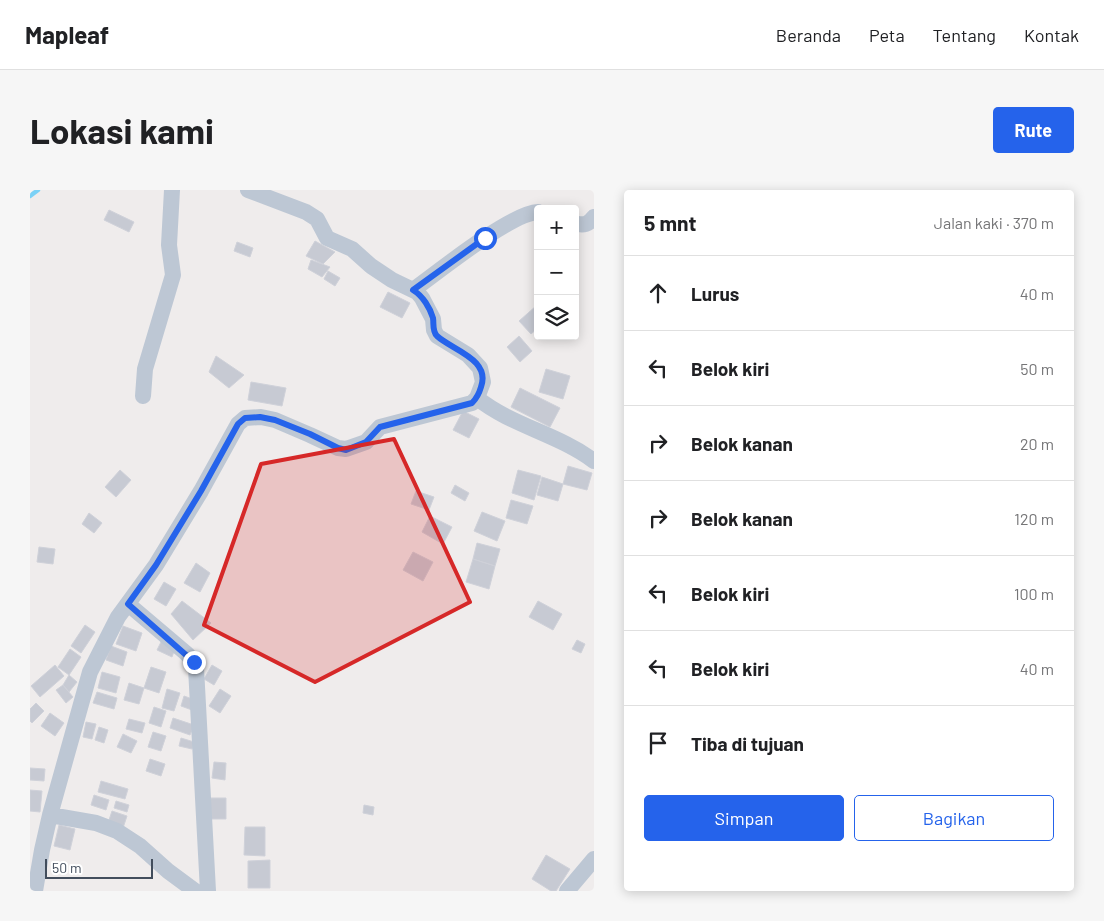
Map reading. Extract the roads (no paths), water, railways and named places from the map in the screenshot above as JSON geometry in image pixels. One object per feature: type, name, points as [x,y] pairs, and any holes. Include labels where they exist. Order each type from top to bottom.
[{"type":"street","points":[[143,396],[147,360],[173,275],[168,245],[172,190]]},
{"type":"street","points":[[35,891],[50,816],[90,672],[118,617],[161,557],[201,491],[238,424],[245,418],[260,417],[275,420],[346,450],[366,442],[380,427],[472,403],[478,398],[483,382],[480,368],[468,355],[437,336],[428,308],[422,298],[413,290],[392,280],[371,266],[352,249],[328,238],[317,218],[248,190]]},
{"type":"street","points":[[413,290],[485,238],[526,214],[534,213]]},
{"type":"street","points":[[579,223],[590,222],[594,217]]},
{"type":"street","points":[[478,398],[492,410],[559,439],[594,461]]},
{"type":"street","points":[[128,604],[187,654],[194,662],[196,668],[208,891]]},
{"type":"street","points":[[50,816],[96,823],[117,831],[140,846],[196,891]]},
{"type":"street","points":[[567,891],[594,859]]},
{"type":"waterway","points":[[30,196],[38,190]]}]
